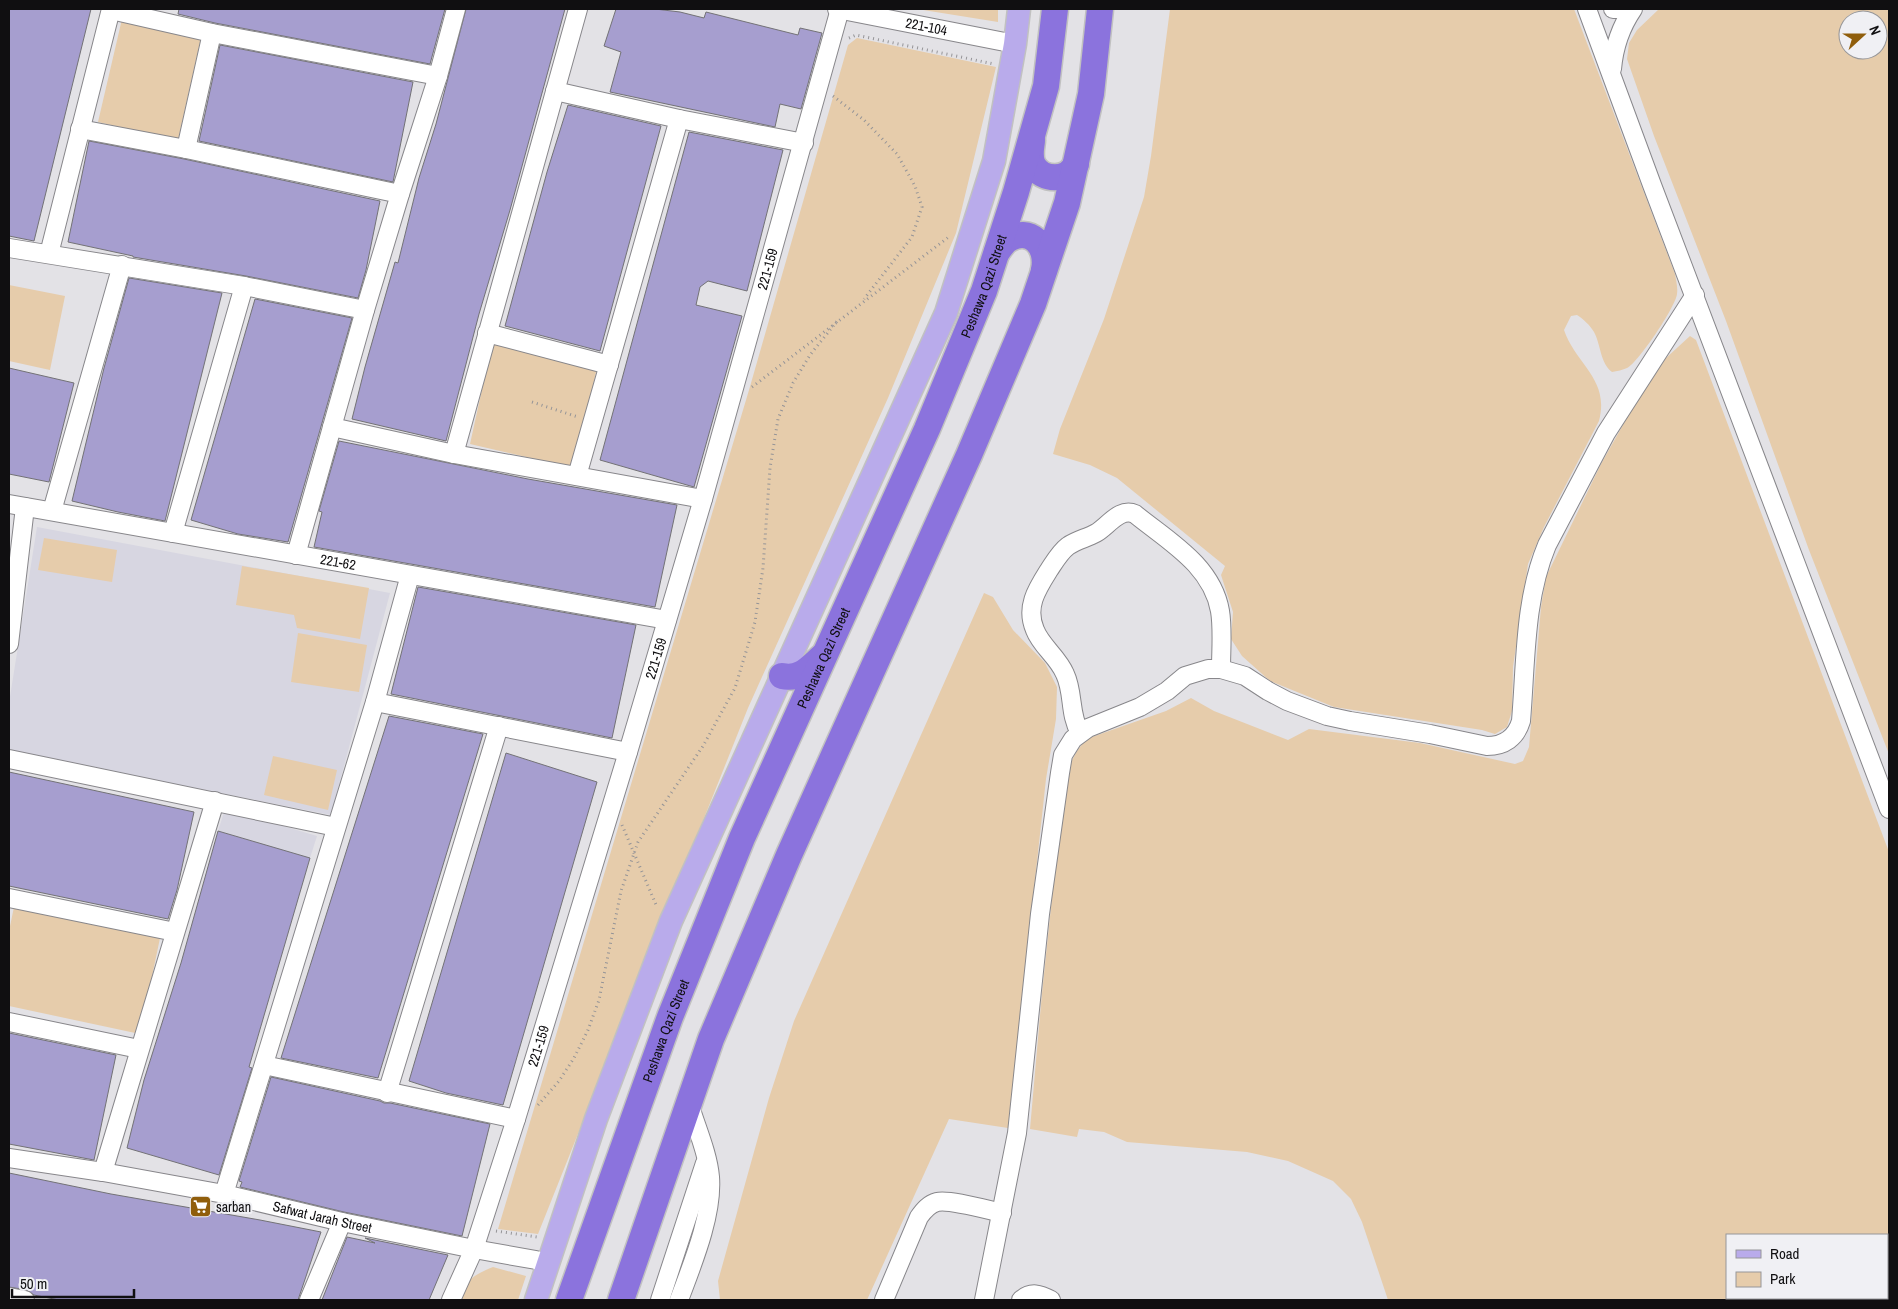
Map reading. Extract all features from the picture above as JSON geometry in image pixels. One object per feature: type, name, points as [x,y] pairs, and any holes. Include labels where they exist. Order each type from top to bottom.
[{"type":"highway","name":"Peshawa Qazi Street","points":[[569,1300],[670,1017],[742,838],[927,429],[984,292],[1046,86],[1055,9]]},
{"type":"highway","points":[[621,1300],[711,1039],[789,855],[969,455],[1033,304],[1067,203],[1092,94],[1100,9]]},
{"type":"highway","points":[[1032,135],[1030,156],[1032,164],[1044,175],[1060,177],[1068,173],[1076,164]]},
{"type":"highway","points":[[997,252],[1006,241],[1014,237],[1029,237],[1041,246],[1045,253],[1044,270]]},
{"type":"highway","points":[[782,676],[799,676],[825,654]]},
{"type":"main road","points":[[536,1300],[596,1119],[671,921],[946,313],[994,161],[1015,44],[1019,9]]},
{"type":"street","points":[[49,254],[111,9],[212,33],[438,76]]},
{"type":"street","points":[[296,555],[366,310],[400,194],[438,76],[456,9]]},
{"type":"street","points":[[454,454],[578,9]]},
{"type":"street","name":"221-104","points":[[839,9],[1015,44]]},
{"type":"street","name":"221-159","points":[[451,1300],[474,1249],[516,1119],[628,752],[703,499],[804,142],[839,9]]},
{"type":"street","points":[[1587,9],[1889,809]]},
{"type":"street","points":[[1613,9],[1633,9]]},
{"type":"street","points":[[1611,74],[1613,51],[1618,34],[1633,9]]},
{"type":"street","points":[[186,149],[212,33]]},
{"type":"street","points":[[555,91],[679,119],[804,142]]},
{"type":"street","points":[[577,476],[679,119]]},
{"type":"street","points":[[80,129],[186,149],[400,194]]},
{"type":"street","points":[[9,248],[244,286],[366,310]]},
{"type":"street","points":[[52,512],[122,265]]},
{"type":"street","points":[[173,533],[244,286]]},
{"type":"street","points":[[984,1300],[1017,1133],[1040,914],[1060,773],[1063,755],[1067,747],[1080,733],[1088,728],[1140,708],[1167,691],[1185,676],[1208,669],[1221,669],[1246,676],[1268,691],[1307,709],[1342,720],[1430,734],[1487,746],[1495,746],[1510,739],[1519,728],[1521,721],[1532,594],[1535,578],[1547,545],[1606,433],[1695,295]]},
{"type":"street","points":[[488,333],[609,365]]},
{"type":"street","points":[[332,427],[454,454],[703,499]]},
{"type":"street","points":[[9,644],[17,505]]},
{"type":"street","name":"221-62","points":[[17,505],[667,620]]},
{"type":"street","points":[[1080,733],[1075,722],[1066,674],[1035,631],[1030,611],[1035,592],[1063,551],[1076,542],[1096,533],[1122,513],[1130,512],[1134,514],[1191,559],[1207,578],[1218,600],[1220,612],[1221,669]]},
{"type":"street","points":[[224,1194],[376,702],[410,575]]},
{"type":"street","points":[[376,702],[628,752]]},
{"type":"street","points":[[387,1092],[498,726]]},
{"type":"street","points":[[9,759],[336,827]]},
{"type":"street","points":[[103,1172],[215,801]]},
{"type":"street","points":[[9,898],[175,932]]},
{"type":"street","points":[[9,1022],[139,1049]]},
{"type":"street","points":[[264,1065],[516,1119]]},
{"type":"street","points":[[680,1299],[698,1246],[709,1202],[710,1177],[689,1103]]},
{"type":"street","name":"Safwat Jarah Street","points":[[9,1158],[103,1172],[224,1194],[342,1222],[536,1260],[547,1264]]},
{"type":"street","points":[[660,1300],[706,1159]]},
{"type":"street","points":[[884,1300],[920,1217],[926,1208],[942,1201],[1002,1212]]},
{"type":"street","points":[[309,1300],[342,1222]]},
{"type":"street","points":[[1021,1300],[1030,1294],[1035,1294],[1051,1300]]},
{"type":"street","points":[[9,1297],[25,1300]]},
{"type":"path","points":[[832,96],[864,120],[897,154],[915,186],[922,207],[912,237],[860,303]]},
{"type":"path","points":[[748,390],[955,232]]},
{"type":"path","points":[[536,1107],[559,1081],[574,1058],[588,1030],[599,1000],[621,891],[638,842],[703,746],[735,688],[756,622],[763,568],[770,468],[778,419],[793,383],[810,356],[838,320]]},
{"type":"path","points":[[532,402],[592,422]]},
{"type":"path","points":[[620,819],[660,915]]},
{"type":"path","points":[[493,1231],[544,1238]]},
{"type":"shaded area","points":[[37,527],[390,593],[331,815],[9,751],[9,703]]},
{"type":"shaded area","points":[[225,809],[317,836],[310,858],[218,831]]},
{"type":"green space","points":[[917,9],[998,9],[998,22]]},
{"type":"green space","points":[[1170,9],[1574,9],[1675,274],[1677,294],[1664,321],[1647,346],[1632,364],[1624,369],[1612,372],[1608,368],[1594,332],[1577,315],[1571,316],[1564,330],[1569,342],[1596,383],[1600,394],[1601,406],[1599,421],[1544,527],[1528,564],[1513,667],[1512,711],[1507,727],[1495,734],[1482,730],[1334,707],[1270,681],[1242,656],[1231,639],[1233,612],[1221,575],[1225,566],[1117,478],[1090,465],[1053,454],[1060,429],[1104,319],[1144,197]]},
{"type":"green space","points":[[1659,9],[1889,9],[1889,754],[1809,550],[1726,321],[1654,136],[1627,59],[1629,43],[1637,30]]},
{"type":"green space","points":[[122,19],[201,38],[178,140],[98,122]]},
{"type":"green space","points":[[857,38],[996,67],[956,233],[888,398],[748,708],[538,1234],[498,1229],[749,390],[848,45]]},
{"type":"green space","points":[[9,285],[65,296],[50,370],[9,361]]},
{"type":"green space","points":[[1690,336],[1696,340],[1889,852],[1889,1300],[1388,1300],[1362,1222],[1351,1199],[1333,1181],[1288,1161],[1247,1152],[1127,1142],[1104,1132],[1079,1129],[1077,1137],[1030,1129],[1055,869],[1071,762],[1086,739],[1166,711],[1191,698],[1214,711],[1288,740],[1309,729],[1420,743],[1515,764],[1523,761],[1529,747],[1541,607],[1546,577],[1601,464],[1628,416],[1666,358]]},
{"type":"green space","points":[[492,344],[597,368],[574,468],[470,444]]},
{"type":"green space","points":[[44,538],[117,550],[112,582],[38,570]]},
{"type":"green space","points":[[242,566],[369,588],[360,639],[297,628],[294,615],[236,605]]},
{"type":"green space","points":[[984,593],[993,597],[1013,630],[1045,663],[1057,687],[1056,719],[1046,779],[1008,1128],[949,1119],[867,1300],[720,1300],[718,1281],[769,1098],[794,1021]]},
{"type":"green space","points":[[298,633],[367,645],[359,692],[291,682]]},
{"type":"green space","points":[[273,756],[337,770],[328,810],[264,795]]},
{"type":"green space","points":[[14,907],[160,938],[140,1034],[9,1006],[9,931]]},
{"type":"green space","points":[[493,1267],[526,1276],[518,1300],[458,1300],[464,1287],[471,1279]]},
{"type":"building","points":[[9,9],[91,9],[34,241],[9,236]]},
{"type":"building","points":[[179,9],[445,9],[430,64],[215,23],[178,14]]},
{"type":"building","points":[[466,9],[565,9],[510,210],[479,314],[446,441],[352,419],[395,262],[398,263],[419,178],[436,124]]},
{"type":"building","points":[[616,9],[655,9],[680,12],[704,18],[706,12],[798,35],[800,28],[822,33],[801,109],[780,104],[775,127],[610,92],[621,52],[604,46]]},
{"type":"building","points":[[220,45],[413,82],[393,182],[199,141]]},
{"type":"building","points":[[568,105],[661,126],[600,351],[505,326],[547,172]]},
{"type":"building","points":[[689,132],[783,150],[747,291],[708,281],[700,287],[696,305],[742,316],[694,487],[600,460]]},
{"type":"building","points":[[89,141],[184,159],[380,201],[366,270],[358,298],[246,276],[133,257],[68,242]]},
{"type":"building","points":[[129,278],[222,293],[165,521],[72,501],[104,368]]},
{"type":"building","points":[[255,299],[352,318],[288,542],[238,534],[191,520]]},
{"type":"building","points":[[9,368],[74,383],[49,482],[9,474]]},
{"type":"building","points":[[339,441],[528,479],[677,505],[655,607],[314,547],[322,512],[319,511]]},
{"type":"building","points":[[418,587],[636,625],[612,738],[391,694]]},
{"type":"building","points":[[389,716],[483,734],[378,1078],[281,1058]]},
{"type":"building","points":[[506,753],[597,782],[503,1105],[446,1093],[409,1081]]},
{"type":"building","points":[[9,772],[194,812],[177,890],[168,919],[9,886]]},
{"type":"building","points":[[218,831],[310,858],[249,1067],[252,1068],[219,1175],[127,1148],[144,1080],[181,963]]},
{"type":"building","points":[[9,1033],[116,1055],[94,1160],[9,1144]]},
{"type":"building","points":[[271,1077],[384,1103],[490,1124],[462,1236],[344,1212],[240,1187],[242,1182],[239,1181]]},
{"type":"building","points":[[9,1173],[111,1194],[321,1232],[298,1300],[59,1300],[34,1295],[27,1290],[9,1287]]},
{"type":"building","points":[[347,1237],[375,1243],[365,1238],[448,1255],[429,1300],[322,1300]]},
{"type":"place","name":"sarban","points":[[200,1207]]}]
